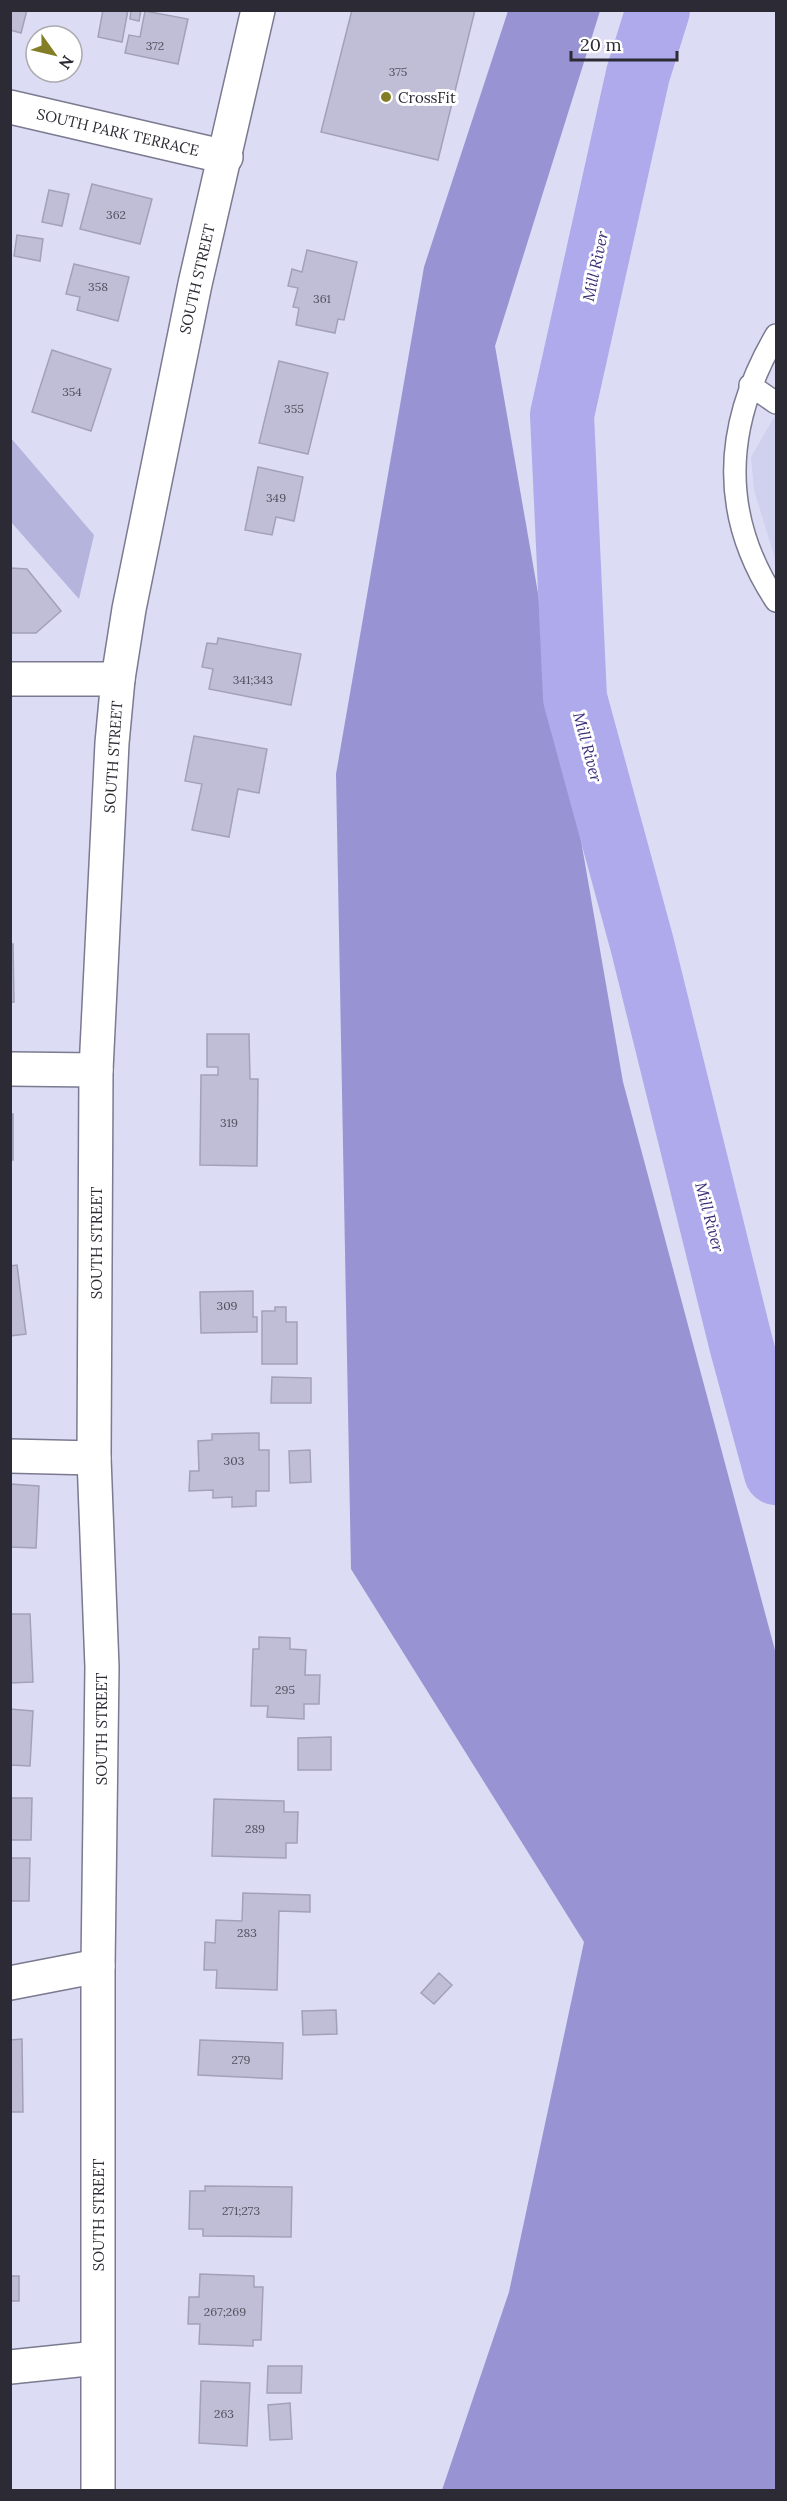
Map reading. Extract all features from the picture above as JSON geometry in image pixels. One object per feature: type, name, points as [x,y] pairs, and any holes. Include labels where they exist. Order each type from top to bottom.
[{"type":"main road","name":"SOUTH STREET","points":[[98,2490],[98,1966],[102,1667],[94,1458],[96,1070],[112,743],[118,679],[129,609],[184,336],[258,10]]},
{"type":"main road","name":"SOUTH PARK TERRACE","points":[[10,106],[226,157]]},
{"type":"main road","points":[[10,679],[118,679]]},
{"type":"main road","points":[[10,1069],[96,1070]]},
{"type":"main road","points":[[10,1456],[94,1458]]},
{"type":"main road","points":[[10,1983],[98,1966]]},
{"type":"main road","points":[[10,2367],[97,2358]]},
{"type":"lane","points":[[777,334],[750,385],[738,429],[735,452],[737,502],[745,540],[777,601]]},
{"type":"lane","points":[[750,385],[777,403]]},
{"type":"shaded area","points":[[508,11],[600,11],[495,346],[623,1082],[776,1654],[776,2490],[442,2490],[509,2292],[584,1942],[351,1569],[336,774],[424,267]]},
{"type":"shaded area","points":[[776,414],[776,562],[754,490],[751,457]]},
{"type":"shaded area","points":[[10,437],[94,535],[79,599],[11,522]]},
{"type":"building","points":[[10,10],[27,10],[21,33],[10,30]]},
{"type":"building","points":[[103,10],[128,10],[122,42],[98,37]]},
{"type":"building","points":[[131,10],[141,10],[139,21],[130,19]]},
{"type":"building","points":[[352,10],[475,10],[438,160],[321,132]]},
{"type":"building","points":[[145,11],[188,19],[178,64],[125,53],[129,35],[140,37]]},
{"type":"building","points":[[92,184],[152,199],[140,244],[80,229]]},
{"type":"building","points":[[49,190],[69,194],[62,226],[42,222]]},
{"type":"building","points":[[17,235],[43,239],[40,261],[14,256]]},
{"type":"building","points":[[307,250],[357,262],[344,320],[338,319],[335,333],[296,325],[299,308],[293,307],[298,288],[288,286],[292,269],[302,272]]},
{"type":"building","points":[[74,264],[129,277],[118,321],[77,310],[80,297],[66,294]]},
{"type":"building","points":[[52,350],[111,369],[91,431],[32,412]]},
{"type":"building","points":[[279,361],[328,373],[308,454],[259,443]]},
{"type":"building","points":[[258,467],[303,477],[294,521],[276,517],[272,535],[245,530]]},
{"type":"building","points":[[10,568],[27,569],[61,611],[36,633],[10,633]]},
{"type":"building","points":[[218,638],[301,654],[291,705],[209,689],[213,669],[202,667],[207,643],[217,644]]},
{"type":"building","points":[[194,736],[267,749],[259,793],[238,789],[229,837],[192,830],[202,784],[185,781]]},
{"type":"building","points":[[10,944],[13,944],[14,1002],[10,1002]]},
{"type":"building","points":[[207,1034],[249,1034],[250,1079],[258,1079],[257,1166],[200,1165],[201,1075],[218,1075],[218,1067],[207,1067]]},
{"type":"building","points":[[10,1114],[13,1114],[13,1160],[10,1160]]},
{"type":"building","points":[[17,1265],[26,1334],[10,1336],[10,1266]]},
{"type":"building","points":[[253,1291],[253,1317],[257,1317],[257,1332],[201,1333],[200,1292]]},
{"type":"building","points":[[275,1307],[286,1307],[286,1322],[297,1322],[297,1364],[262,1364],[262,1311],[275,1311]]},
{"type":"building","points":[[272,1377],[311,1378],[311,1403],[271,1403]]},
{"type":"building","points":[[259,1433],[259,1450],[269,1450],[269,1491],[256,1491],[256,1506],[232,1507],[232,1497],[213,1498],[213,1490],[189,1491],[190,1471],[199,1471],[198,1441],[212,1440],[212,1434]]},
{"type":"building","points":[[310,1450],[311,1482],[290,1483],[289,1451]]},
{"type":"building","points":[[10,1484],[39,1486],[36,1548],[10,1547]]},
{"type":"building","points":[[10,1614],[30,1614],[33,1682],[10,1683]]},
{"type":"building","points":[[259,1637],[290,1638],[290,1649],[306,1650],[305,1675],[320,1675],[319,1704],[304,1704],[304,1719],[267,1717],[268,1706],[251,1706],[253,1649],[259,1649]]},
{"type":"building","points":[[10,1709],[33,1711],[30,1766],[10,1765]]},
{"type":"building","points":[[331,1737],[331,1770],[298,1770],[298,1738]]},
{"type":"building","points":[[10,1798],[32,1798],[31,1840],[10,1840]]},
{"type":"building","points":[[214,1799],[284,1801],[284,1812],[298,1812],[297,1843],[286,1843],[286,1858],[212,1856]]},
{"type":"building","points":[[10,1858],[30,1858],[29,1901],[10,1901]]},
{"type":"building","points":[[243,1893],[310,1895],[310,1912],[279,1911],[277,1990],[216,1988],[217,1970],[204,1970],[205,1942],[215,1943],[216,1920],[242,1921]]},
{"type":"building","points":[[439,1973],[452,1985],[434,2004],[421,1993]]},
{"type":"building","points":[[336,2010],[337,2034],[303,2035],[302,2011]]},
{"type":"building","points":[[22,2039],[23,2112],[10,2112],[10,2040]]},
{"type":"building","points":[[200,2040],[283,2043],[282,2079],[198,2075]]},
{"type":"building","points":[[205,2186],[292,2187],[291,2237],[203,2236],[203,2229],[189,2229],[190,2191],[205,2191]]},
{"type":"building","points":[[200,2274],[254,2276],[254,2287],[263,2287],[261,2340],[253,2340],[253,2346],[199,2344],[200,2324],[188,2324],[189,2297],[199,2297]]},
{"type":"building","points":[[10,2276],[19,2276],[19,2301],[10,2301]]},
{"type":"building","points":[[268,2366],[302,2366],[301,2393],[267,2393]]},
{"type":"building","points":[[201,2381],[250,2383],[247,2446],[199,2443]]},
{"type":"building","points":[[290,2403],[292,2439],[270,2440],[268,2405]]},
{"type":"waterway","name":"Mill River","points":[[658,10],[638,74],[562,415],[575,698],[642,944],[741,1344],[776,1473]]},
{"type":"place","name":"CrossFit","points":[[386,97]]}]
